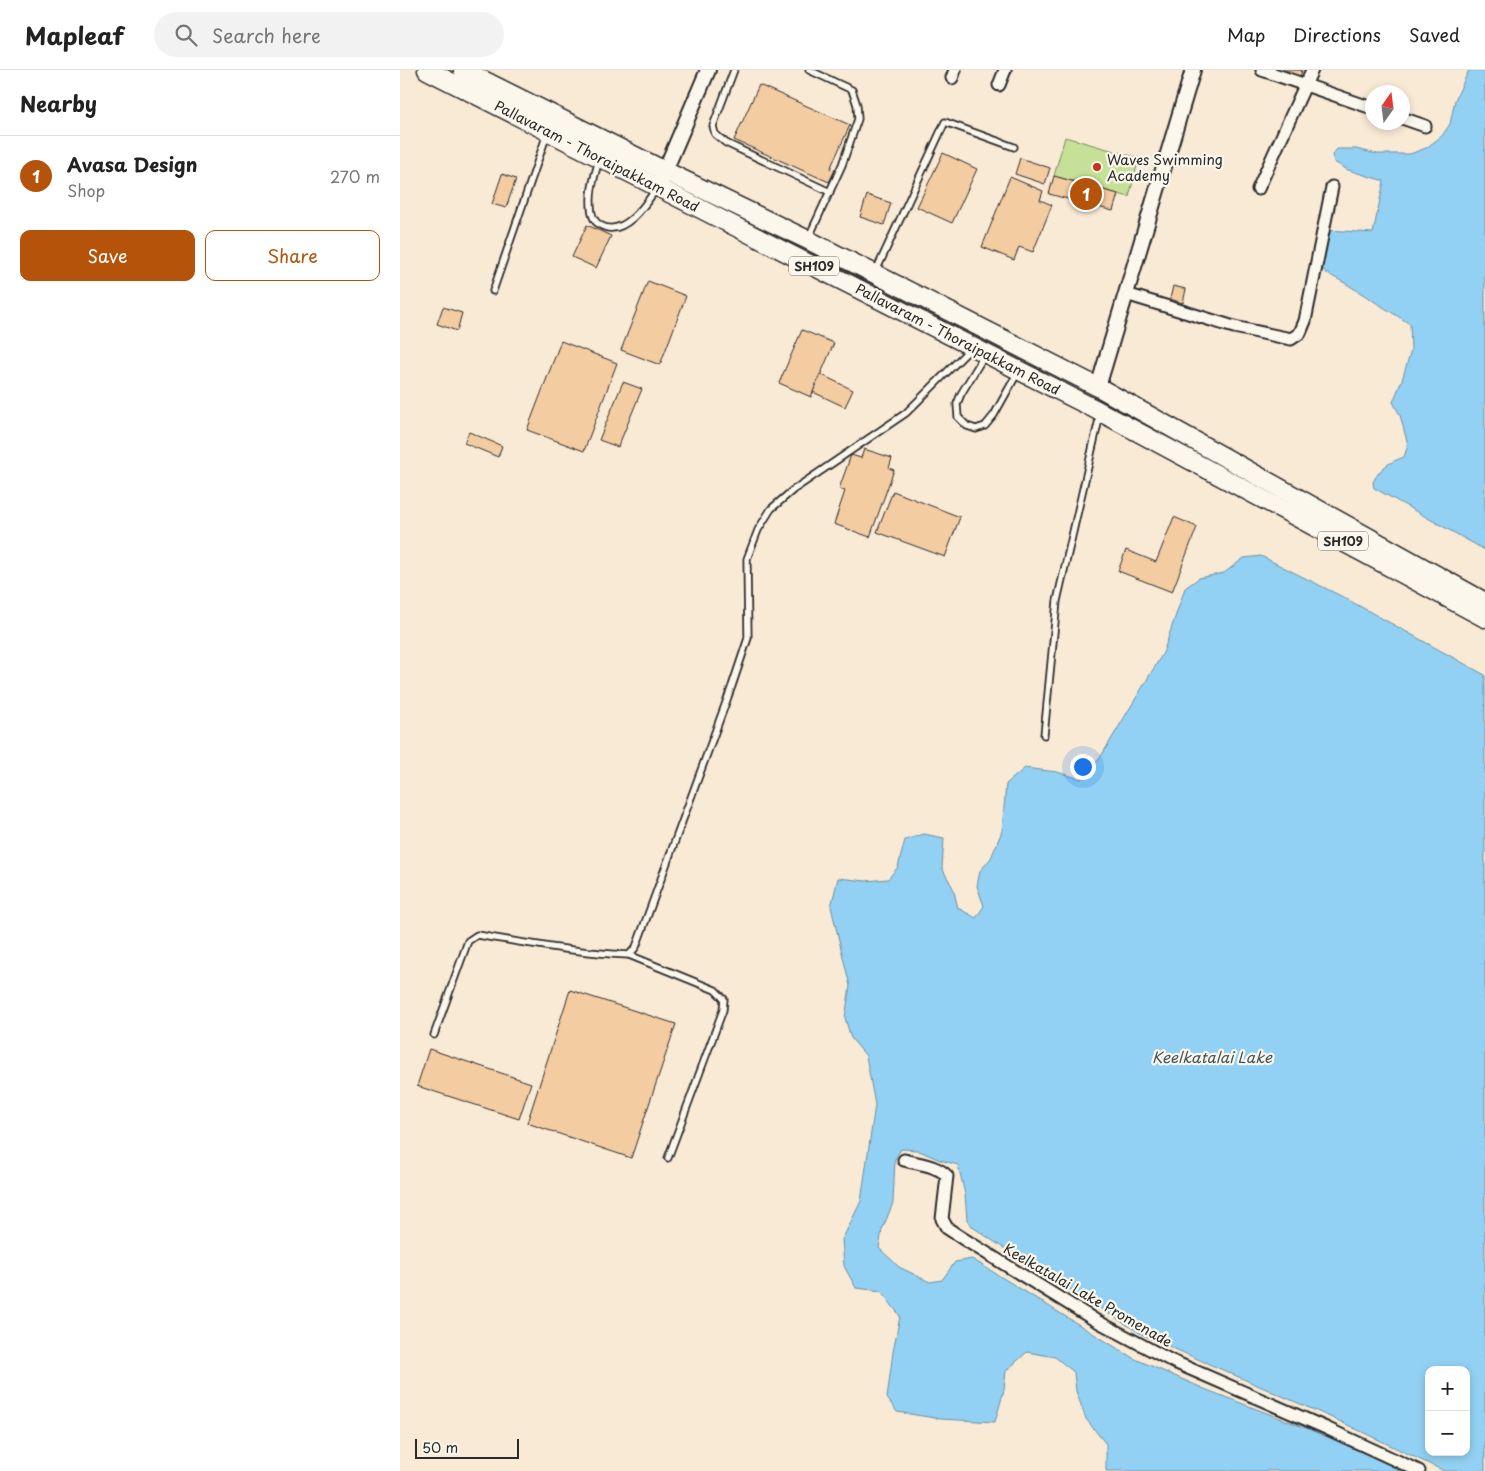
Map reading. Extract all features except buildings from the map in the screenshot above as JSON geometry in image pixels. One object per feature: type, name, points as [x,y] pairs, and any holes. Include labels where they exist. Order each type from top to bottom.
[{"type":"main road","name":"Pallavaram - Thoraipakkam Road","points":[[427,70],[600,158],[661,179],[808,240],[1098,387],[1485,602]]},
{"type":"main road","name":"Pallavaram - Thoraipakkam Road","points":[[463,70],[979,350],[1101,412],[1485,618]]},
{"type":"street","points":[[661,179],[708,70]]},
{"type":"street","points":[[999,86],[1005,70]]},
{"type":"street","points":[[1098,387],[1193,70]]},
{"type":"street","points":[[1262,70],[1365,106]]},
{"type":"street","points":[[1258,189],[1307,85],[1312,70]]},
{"type":"street","points":[[1410,121],[1425,126]]},
{"type":"street","points":[[1126,294],[1234,326],[1291,338],[1300,333],[1305,321],[1332,187]]},
{"type":"street","name":"Keelkatalai Lake Promenade","points":[[904,1160],[934,1168],[947,1176],[942,1220],[947,1228],[1095,1320],[1172,1361],[1419,1471]]},
{"type":"lane","points":[[734,70],[713,126],[715,134],[726,143],[830,192]]},
{"type":"lane","points":[[808,240],[842,165],[858,119],[858,105],[852,90],[809,70]]},
{"type":"lane","points":[[875,274],[945,122],[1014,147]]},
{"type":"lane","points":[[493,292],[548,132]]},
{"type":"lane","points":[[600,158],[591,193],[590,206],[596,223],[603,227],[619,227],[629,220],[644,207],[661,179]]},
{"type":"lane","points":[[979,350],[957,404],[958,417],[967,426],[976,430],[985,426],[994,415],[1019,370]]},
{"type":"lane","points":[[630,955],[640,939],[748,638],[747,559],[758,530],[771,510],[793,490],[906,413],[979,350]]},
{"type":"lane","points":[[1044,734],[1057,601],[1101,412]]},
{"type":"lane","points":[[434,1035],[468,941],[477,935],[563,949],[630,955],[715,990],[724,999],[723,1010],[668,1158]]},
{"type":"green space","name":"Waves Swimming Academy","points":[[1065,137],[1139,158],[1129,197],[1054,176]]},
{"type":"water","points":[[1469,70],[1485,70],[1485,550],[1374,488],[1373,482],[1382,469],[1404,457],[1408,445],[1400,415],[1393,402],[1411,350],[1410,324],[1326,273],[1321,267],[1328,230],[1373,233],[1384,181],[1348,170],[1334,162],[1332,155],[1337,149],[1356,149],[1377,154],[1410,154],[1426,148],[1442,136],[1450,124],[1455,100]]},
{"type":"water","name":"Keelkatalai Lake","points":[[1261,556],[1343,597],[1485,675],[1485,1471],[1444,1471],[1339,1421],[1143,1335],[974,1228],[967,1220],[965,1194],[958,1165],[917,1150],[901,1149],[895,1159],[893,1203],[882,1230],[879,1248],[899,1267],[930,1282],[942,1280],[955,1262],[972,1259],[1133,1358],[1207,1390],[1311,1430],[1387,1463],[1400,1471],[1106,1471],[1106,1444],[1086,1419],[1076,1391],[1074,1372],[1055,1357],[1027,1352],[1006,1371],[1004,1390],[995,1422],[941,1419],[897,1412],[887,1398],[900,1316],[881,1291],[856,1288],[844,1266],[842,1240],[861,1201],[875,1105],[866,1056],[851,1038],[845,1018],[850,986],[831,907],[838,878],[866,881],[888,879],[898,867],[905,840],[924,834],[944,838],[942,868],[953,888],[958,908],[976,918],[984,906],[977,886],[980,871],[991,858],[1002,831],[1006,784],[1025,768],[1057,772],[1081,779],[1100,758],[1163,653],[1185,588],[1199,578],[1224,573],[1244,558]]},
{"type":"place","name":"Waves Swimming Academy","points":[[1097,167]]},
{"type":"place","name":"Avasa Design","points":[[1086,194]]}]
